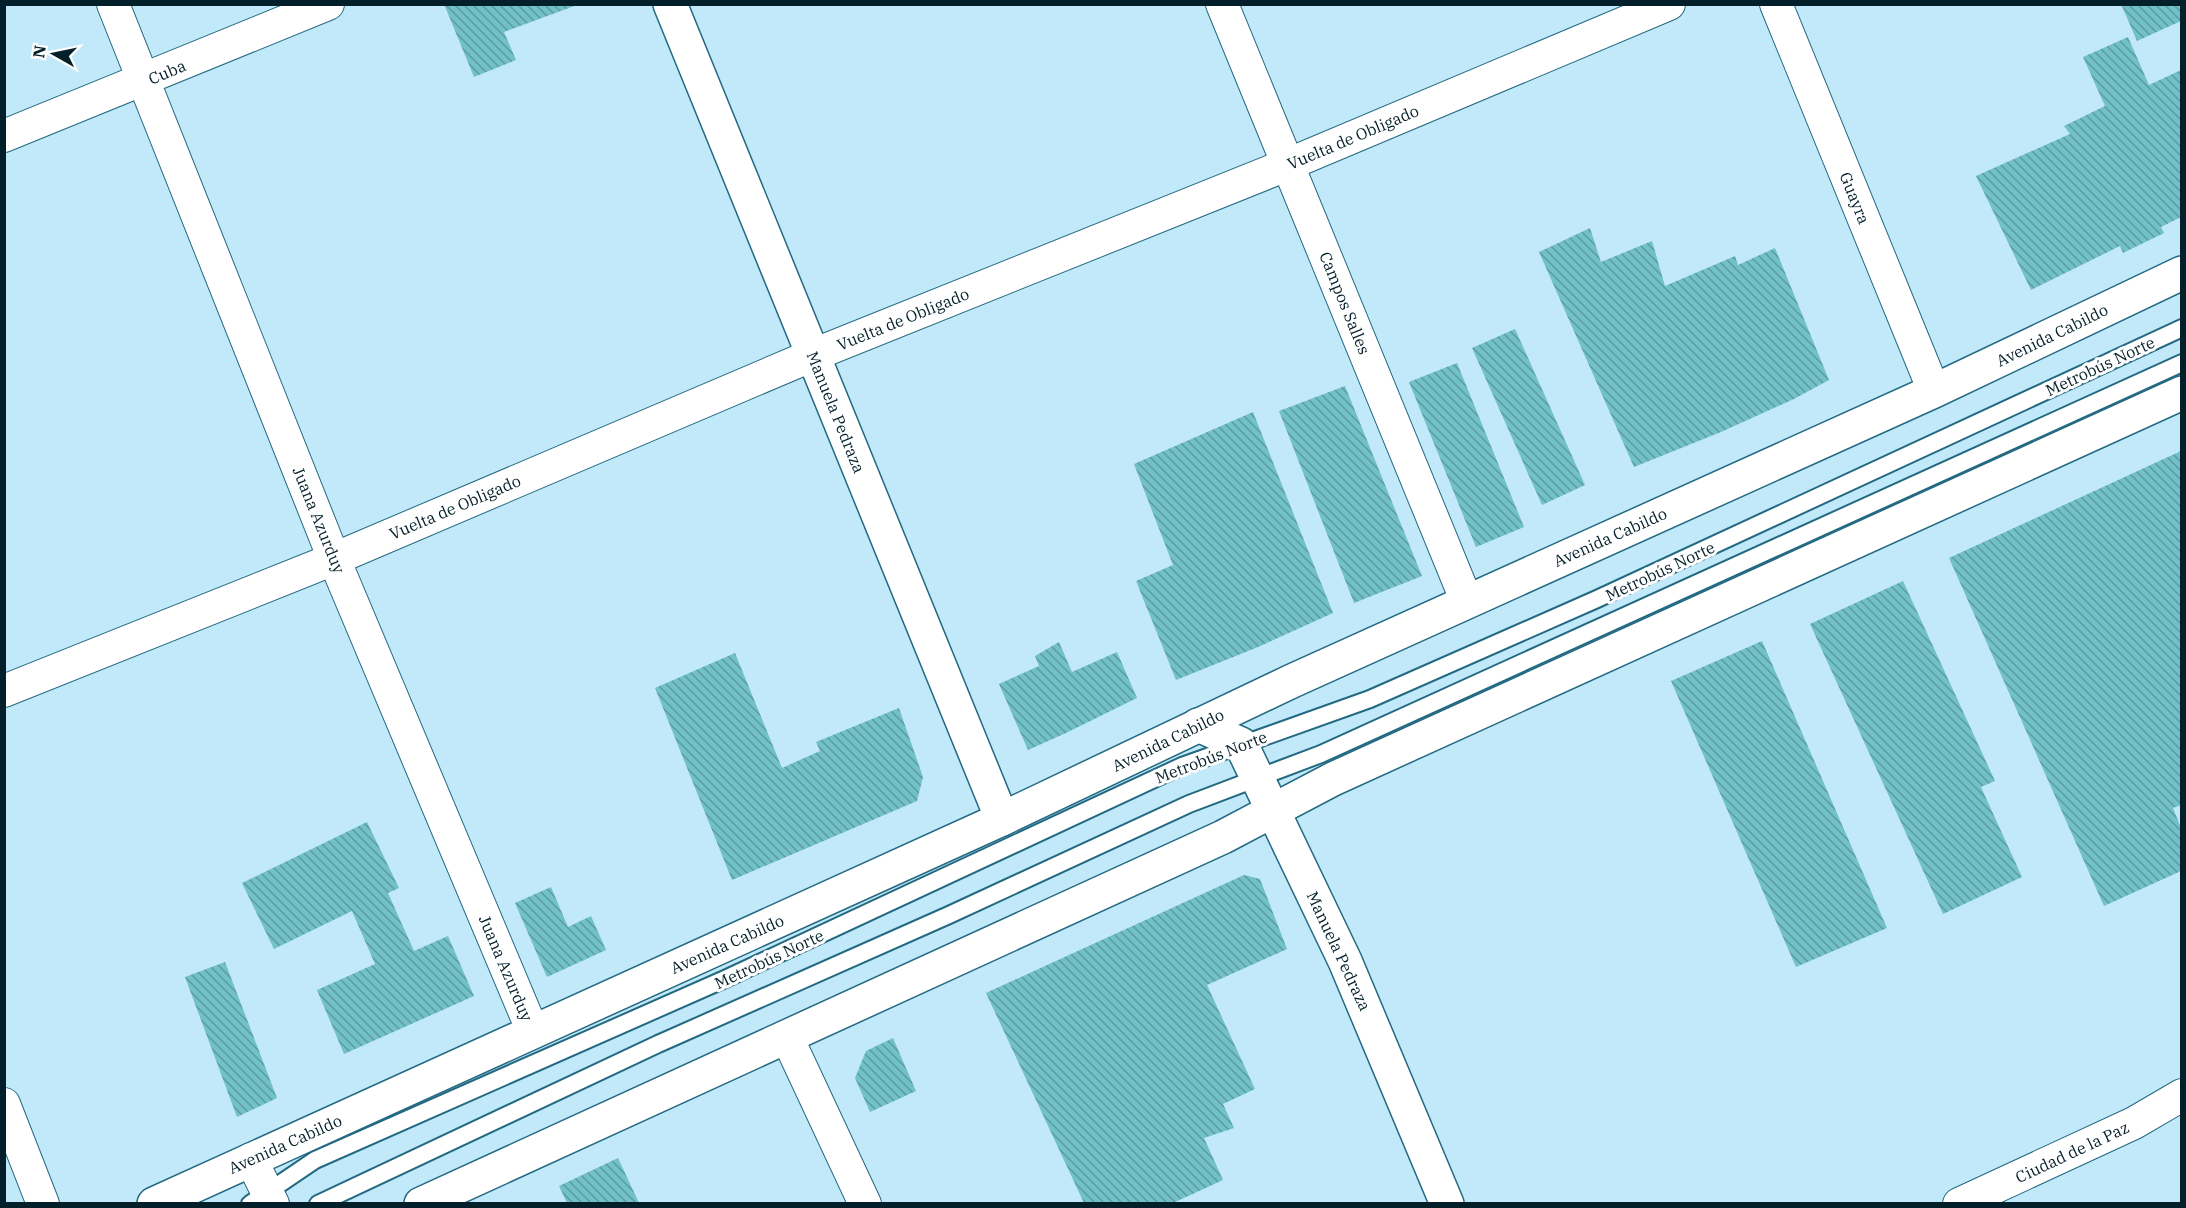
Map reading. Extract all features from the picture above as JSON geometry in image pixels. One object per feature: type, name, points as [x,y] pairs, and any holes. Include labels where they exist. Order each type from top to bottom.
[{"type":"main road","name":"Manuela Pedraza","points":[[670,4],[1002,819]]},
{"type":"main road","name":"Avenida Cabildo","points":[[154,1203],[1002,819],[1198,725],[1934,391],[2181,273]]},
{"type":"main road","points":[[421,1203],[1223,837],[1333,779],[2181,393]]},
{"type":"main road","points":[[1198,725],[1240,744]]},
{"type":"main road","name":"Manuela Pedraza","points":[[1240,744],[1345,961],[1447,1203]]},
{"type":"street","name":"Juana Azurduy","points":[[113,4],[334,559],[533,1032]]},
{"type":"street","name":"Cuba","points":[[4,136],[328,4]]},
{"type":"street","name":"Campos Salles","points":[[1222,4],[1467,602]]},
{"type":"street","name":"Vuelta de Obligado","points":[[4,691],[334,559],[813,355],[1289,164],[1669,4]]},
{"type":"street","name":"Guayra","points":[[1776,4],[1934,391]]},
{"type":"street","points":[[786,1037],[865,1203]]},
{"type":"street","name":"Ciudad de la Paz","points":[[1959,1203],[2134,1123],[2181,1095]]},
{"type":"street","points":[[4,1104],[44,1203]]},
{"type":"street","points":[[251,1159],[263,1200]]},
{"type":"lane","name":"Metrobús Norte","points":[[263,1200],[315,1160],[725,979],[1182,766],[1370,699],[1597,599],[2181,328]]},
{"type":"lane","name":"Metrobús Norte","points":[[318,1203],[689,1029],[949,915],[1205,796],[1258,779],[1321,754],[2181,363]]},
{"type":"building","points":[[444,4],[577,5],[504,32],[516,60],[474,77]]},
{"type":"building","points":[[2121,4],[2181,4],[2181,21],[2137,41]]},
{"type":"building","points":[[2128,37],[2149,85],[2181,70],[2181,217],[2161,227],[2164,233],[2123,253],[2120,246],[2031,290],[1976,176],[2070,134],[2064,126],[2105,106],[2083,57]]},
{"type":"building","points":[[1590,228],[1601,262],[1652,241],[1665,286],[1735,256],[1738,265],[1775,248],[1829,380],[1794,399],[1721,432],[1634,467],[1539,252]]},
{"type":"building","points":[[1515,329],[1585,485],[1542,505],[1472,348]]},
{"type":"building","points":[[1457,363],[1524,527],[1476,547],[1409,382]]},
{"type":"building","points":[[1345,386],[1422,576],[1354,603],[1279,411]]},
{"type":"building","points":[[1253,412],[1333,613],[1258,647],[1176,680],[1136,581],[1173,565],[1134,464]]},
{"type":"building","points":[[2181,451],[2181,805],[2173,808],[2181,828],[2181,871],[2104,906],[1949,558]]},
{"type":"building","points":[[1903,581],[1995,781],[1981,787],[2022,877],[1943,914],[1810,624]]},
{"type":"building","points":[[1762,641],[1887,928],[1796,967],[1671,681]]},
{"type":"building","points":[[1059,642],[1072,672],[1117,652],[1137,698],[1028,750],[999,684],[1039,666],[1035,656]]},
{"type":"building","points":[[735,653],[782,768],[820,751],[816,742],[899,708],[923,777],[917,801],[732,880],[655,688]]},
{"type":"building","points":[[367,822],[399,888],[388,893],[414,951],[448,936],[474,996],[344,1054],[317,990],[375,964],[352,911],[274,949],[242,883]]},
{"type":"building","points":[[1244,875],[1260,879],[1287,949],[1207,985],[1255,1089],[1223,1104],[1234,1128],[1204,1138],[1223,1180],[1173,1203],[1084,1203],[986,993]]},
{"type":"building","points":[[551,887],[568,927],[591,916],[606,950],[547,977],[515,903]]},
{"type":"building","points":[[225,962],[277,1098],[237,1117],[185,977]]},
{"type":"building","points":[[893,1038],[916,1091],[870,1112],[855,1078],[866,1051]]},
{"type":"building","points":[[618,1158],[639,1203],[567,1203],[559,1186]]}]
